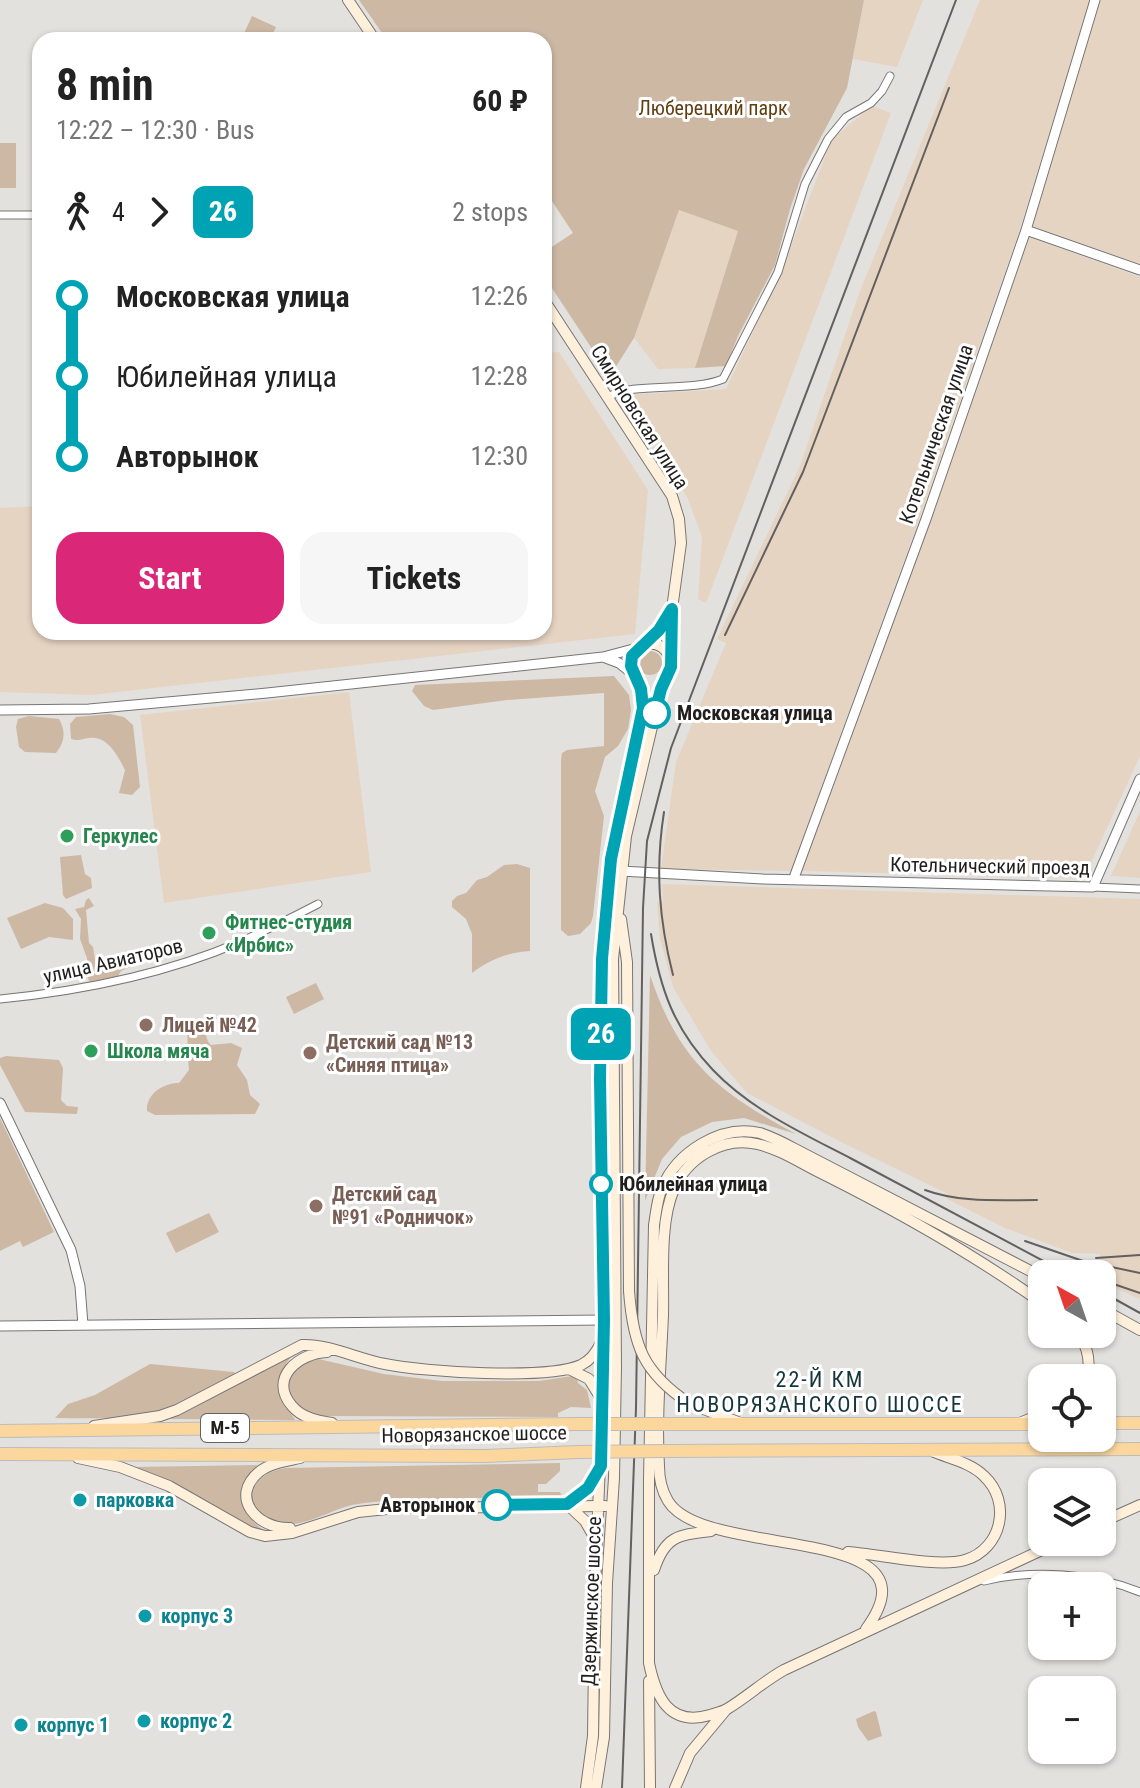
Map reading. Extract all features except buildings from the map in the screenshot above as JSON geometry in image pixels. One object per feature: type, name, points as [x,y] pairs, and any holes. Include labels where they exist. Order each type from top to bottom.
[{"type":"highway","points":[[1116,1423],[1140,1423]]},
{"type":"highway","name":"Новорязанское шоссе","points":[[0,1431],[578,1424],[1028,1424]]},
{"type":"highway","name":"Новорязанское шоссе","points":[[0,1454],[484,1456],[666,1451],[1140,1449]]},
{"type":"main road","points":[[348,0],[370,32]]},
{"type":"main road","name":"Смирновская улица","points":[[552,312],[672,496],[679,519],[681,543],[672,609],[671,667],[640,773],[618,897],[613,959],[610,1367]]},
{"type":"main road","points":[[610,1367],[603,1336],[602,959],[611,859],[643,708],[630,661],[640,646],[659,630],[672,609]]},
{"type":"main road","points":[[640,646],[656,644],[665,649],[670,657]]},
{"type":"main road","points":[[636,677],[652,683],[666,676]]},
{"type":"main road","name":"М-5","points":[[618,897],[627,962],[630,1304],[637,1346],[660,1380],[690,1404],[744,1424]]},
{"type":"main road","points":[[650,1788],[649,1479],[654,1225],[662,1187],[679,1161],[706,1141],[739,1132],[759,1133],[1028,1270]]},
{"type":"main road","points":[[865,1632],[884,1601],[885,1590],[869,1564],[826,1550],[693,1523],[676,1511],[664,1492],[659,1468],[658,1416],[668,1208],[679,1178],[700,1157],[725,1145],[756,1144],[774,1150],[937,1236],[1028,1293]]},
{"type":"main road","points":[[1116,1317],[1140,1330]]},
{"type":"main road","name":"М-5","points":[[84,1429],[160,1416],[177,1410],[302,1345],[319,1346],[411,1369],[527,1372],[567,1368],[588,1360],[600,1347],[603,1336]]},
{"type":"main road","name":"М-5","points":[[337,1351],[307,1355],[293,1364],[285,1378],[287,1399],[297,1411],[313,1419],[367,1428]]},
{"type":"main road","name":"Дзержинское шоссе","points":[[596,1788],[601,1761],[598,1544],[603,1403],[610,1367]]},
{"type":"main road","name":"Дзержинское шоссе","points":[[586,1788],[599,1714],[612,1505],[610,1367]]},
{"type":"main road","points":[[567,1368],[589,1379],[603,1403]]},
{"type":"main road","name":"М-5","points":[[1018,1424],[1028,1420]]},
{"type":"main road","name":"М-5","points":[[826,1550],[950,1563],[978,1554],[991,1544],[1001,1510],[992,1486],[975,1469],[927,1450]]},
{"type":"main road","name":"М-5","points":[[44,1454],[104,1463],[147,1477],[169,1486],[250,1532],[277,1535],[358,1512],[396,1508],[600,1506]]},
{"type":"main road","name":"М-5","points":[[312,1526],[271,1527],[255,1517],[247,1496],[253,1479],[269,1466],[320,1455]]},
{"type":"main road","points":[[598,1544],[585,1521],[567,1504],[588,1488],[601,1466]]},
{"type":"main road","points":[[600,1506],[612,1505]]},
{"type":"main road","points":[[1116,1516],[1140,1505]]},
{"type":"main road","points":[[651,1581],[661,1553],[672,1540],[689,1533],[717,1530]]},
{"type":"main road","points":[[675,1788],[680,1772],[696,1745],[726,1710],[772,1677],[1029,1556]]},
{"type":"main road","points":[[649,1663],[656,1692],[675,1713],[692,1718],[726,1710]]},
{"type":"street","name":"Котельническая улица","points":[[795,875],[1026,230],[1095,0]]},
{"type":"street","points":[[608,397],[622,391],[709,385],[723,379],[778,272],[805,184],[828,139],[846,117],[871,103],[890,76]]},
{"type":"street","points":[[0,215],[32,215]]},
{"type":"street","points":[[1026,230],[1140,270]]},
{"type":"street","points":[[0,710],[89,709],[267,693],[603,657],[640,646]]},
{"type":"street","points":[[603,657],[619,663],[636,677]]},
{"type":"street","points":[[1093,887],[1140,779]]},
{"type":"street","name":"Котельнический проезд","points":[[621,871],[1140,889]]},
{"type":"street","name":"Котельнический проезд","points":[[715,875],[795,875],[839,880]]},
{"type":"street","name":"улица Авиаторов","points":[[0,999],[82,988],[187,962],[240,942],[318,904]]},
{"type":"street","points":[[0,1103],[71,1250],[80,1286],[83,1325]]},
{"type":"street","points":[[0,1326],[604,1320]]},
{"type":"street","points":[[970,1584],[1009,1576],[1052,1576],[1112,1582],[1140,1592]]},
{"type":"shaded area","points":[[864,0],[923,0],[897,67],[853,59]]},
{"type":"shaded area","points":[[980,0],[1090,0],[1020,229],[920,517],[791,871],[661,869],[676,762],[726,643],[717,639],[800,466],[860,291]]},
{"type":"shaded area","points":[[1100,0],[1140,0],[1140,264],[1032,226]]},
{"type":"shaded area","points":[[872,106],[891,113],[706,603],[698,599],[702,537],[688,499],[626,395],[726,389],[781,272],[832,139]]},
{"type":"shaded area","points":[[679,210],[738,231],[695,368],[658,369],[634,338]]},
{"type":"shaded area","points":[[1029,237],[1140,277],[1140,756],[1084,878],[800,871],[929,520]]},
{"type":"shaded area","points":[[552,352],[559,352],[648,490],[635,634],[91,695],[0,692],[0,508],[32,506],[32,640],[552,640]]},
{"type":"shaded area","points":[[349,692],[371,872],[164,903],[140,715]]},
{"type":"shaded area","points":[[1140,811],[1140,878],[1111,876]]},
{"type":"shaded area","points":[[662,884],[1140,899],[1140,1299],[1116,1289],[1116,1260],[1100,1260],[1100,1254],[1072,1253],[1005,1228],[947,1199],[946,1193],[747,1093],[711,1051],[673,987],[660,939],[657,902],[663,901]]},
{"type":"green space","name":"Люберецкий парк","points":[[359,0],[864,0],[847,88],[804,169],[775,265],[726,366],[695,368],[738,231],[679,210],[634,338],[610,376],[552,288],[552,247],[573,233],[552,201],[552,32],[381,32]]},
{"type":"green space","points":[[252,16],[276,27],[274,32],[245,32]]},
{"type":"green space","points":[[0,143],[16,143],[16,188],[0,188]]},
{"type":"green space","points":[[650,651],[659,654],[662,663],[659,672],[650,675],[641,672],[638,663],[641,654]]},
{"type":"green space","points":[[614,676],[629,695],[631,710],[628,729],[618,746],[605,757],[595,791],[604,816],[591,923],[580,934],[568,936],[561,930],[562,753],[604,746],[604,693],[507,700],[433,710],[424,706],[412,691],[415,685]]},
{"type":"green space","points":[[110,714],[124,717],[133,725],[140,787],[132,795],[119,793],[125,770],[108,744],[97,738],[71,739],[70,724],[76,717]]},
{"type":"green space","points":[[29,716],[59,719],[64,736],[56,753],[25,752],[19,747],[18,719]]},
{"type":"green space","points":[[81,855],[92,888],[66,899],[63,895],[60,857]]},
{"type":"green space","points":[[517,864],[530,868],[530,951],[499,958],[472,973],[472,934],[466,919],[452,907],[452,901],[466,893],[477,880],[504,865]]},
{"type":"green space","points":[[89,898],[94,906],[86,910],[89,943],[93,947],[96,966],[140,958],[141,962],[121,971],[118,976],[90,982],[87,958],[80,939],[81,919],[75,909],[84,907]]},
{"type":"green space","points":[[45,903],[63,908],[73,919],[73,940],[49,937],[21,949],[7,918]]},
{"type":"green space","points":[[650,975],[674,1031],[705,1071],[744,1104],[796,1134],[744,1118],[712,1122],[681,1137],[662,1159],[645,1201]]},
{"type":"green space","points":[[316,983],[324,999],[294,1014],[286,997]]},
{"type":"green space","points":[[189,1018],[203,1023],[211,1045],[231,1043],[242,1048],[237,1065],[247,1080],[250,1095],[260,1104],[255,1114],[155,1115],[147,1111],[152,1095],[162,1087],[179,1083],[189,1070]]},
{"type":"green space","points":[[0,1058],[59,1060],[63,1068],[61,1100],[67,1106],[78,1107],[77,1114],[25,1112],[0,1065]]},
{"type":"green space","points":[[0,1118],[54,1232],[23,1247],[20,1241],[0,1251]]},
{"type":"green space","points":[[209,1213],[219,1232],[176,1253],[166,1233]]},
{"type":"green space","points":[[293,1354],[283,1371],[279,1391],[283,1404],[295,1420],[169,1419]]},
{"type":"green space","points":[[314,1358],[384,1374],[442,1381],[539,1381],[572,1376],[587,1390],[591,1408],[571,1407],[558,1413],[558,1417],[319,1416],[291,1398],[287,1383],[296,1367]]},
{"type":"green space","points":[[150,1364],[234,1372],[236,1375],[187,1402],[156,1413],[119,1418],[55,1418],[68,1404],[95,1395]]},
{"type":"green space","points":[[560,1463],[560,1471],[546,1484],[538,1484],[538,1492],[560,1492],[562,1496],[374,1502],[352,1505],[303,1522],[287,1524],[262,1517],[252,1499],[259,1481],[269,1473],[285,1468]]},
{"type":"green space","points":[[257,1465],[244,1488],[242,1502],[251,1519],[266,1532],[253,1529],[170,1482],[134,1467]]},
{"type":"green space","points":[[874,1711],[882,1736],[868,1741],[856,1719]]},
{"type":"railway","points":[[622,1788],[636,1408],[643,908],[647,841],[671,748],[956,0]]},
{"type":"railway","points":[[725,635],[803,472],[949,88]]},
{"type":"railway","points":[[664,812],[660,894],[673,975]]},
{"type":"railway","points":[[651,934],[664,990],[679,1023],[700,1055],[728,1084],[761,1109],[797,1130],[1042,1260]]},
{"type":"railway","points":[[925,1190],[966,1199],[1037,1200]]},
{"type":"railway","points":[[1025,1241],[1083,1261],[1140,1273]]},
{"type":"railway","points":[[1096,1258],[1140,1255]]},
{"type":"railway","points":[[1116,1285],[1140,1293]]},
{"type":"railway","points":[[1116,1300],[1140,1313]]},
{"type":"bus line","name":"26","points":[[497,1505],[567,1504],[588,1488],[601,1466],[604,1367],[600,1079],[602,959],[615,833],[643,708],[641,689],[630,661],[637,648],[659,630],[672,609],[671,667],[655,713]]},
{"type":"place","name":"Московская улица","points":[[655,713]]},
{"type":"place","name":"Геркулес","points":[[67,836]]},
{"type":"place","name":"Фитнес-студия «Ирбис»","points":[[209,933]]},
{"type":"place","name":"Лицей №42","points":[[146,1025]]},
{"type":"place","name":"Школа мяча","points":[[91,1051]]},
{"type":"place","name":"Детский сад №13 «Синяя птица»","points":[[310,1053]]},
{"type":"place","name":"Юбилейная улица","points":[[601,1184]]},
{"type":"place","name":"Детский сад №91 «Родничок»","points":[[316,1206]]},
{"type":"place","name":"парковка","points":[[80,1500]]},
{"type":"place","name":"Авторынок","points":[[497,1505]]},
{"type":"place","name":"корпус 3","points":[[145,1616]]},
{"type":"place","name":"корпус 2","points":[[144,1721]]},
{"type":"place","name":"корпус 1","points":[[21,1725]]},
{"type":"district","name":"22-Й КМ НОВОРЯЗАНСКОГО ШОССЕ","points":[[820,1392]]}]
